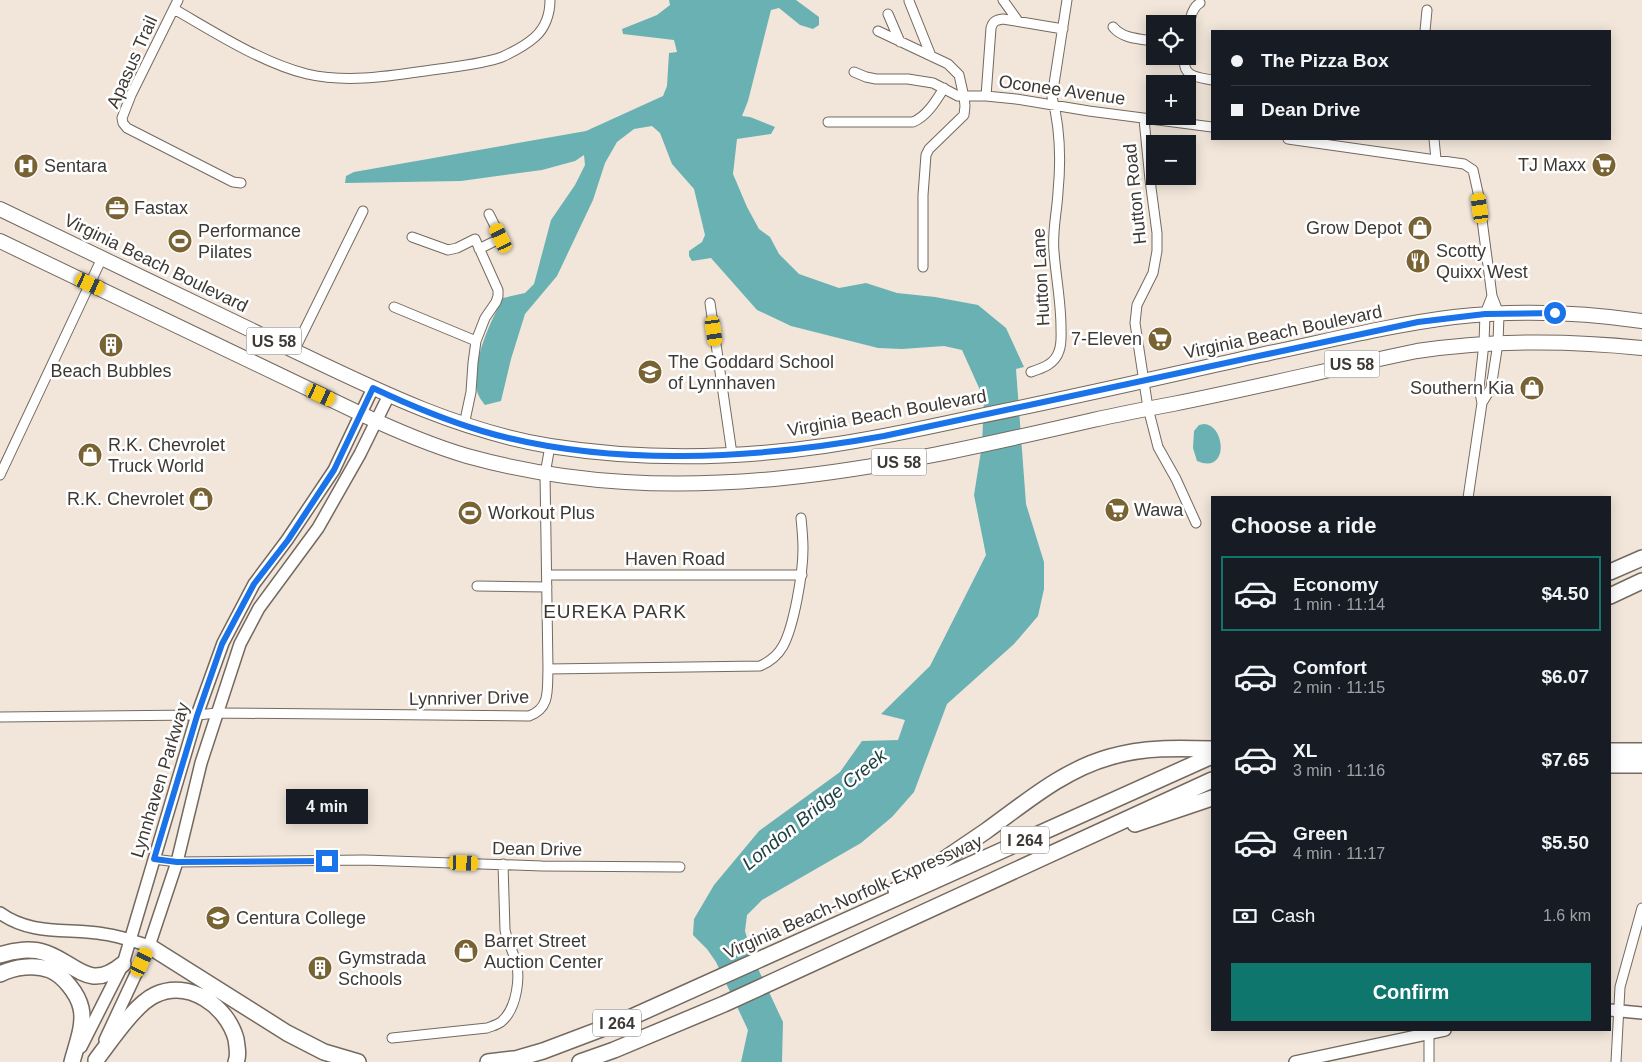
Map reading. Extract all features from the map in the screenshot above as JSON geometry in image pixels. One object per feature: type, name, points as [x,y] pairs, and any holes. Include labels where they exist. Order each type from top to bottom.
[{"type":"highway","points":[[1611,572],[1642,558]]},
{"type":"highway","points":[[1611,596],[1642,581]]},
{"type":"highway","points":[[839,924],[937,865],[1067,774],[1092,762],[1134,751],[1154,749],[1211,754]]},
{"type":"highway","points":[[1611,751],[1642,751]]},
{"type":"highway","name":"Virginia Beach-Norfolk Expressway","points":[[488,1062],[511,1060],[543,1051],[625,1020],[713,982],[1211,754]]},
{"type":"highway","points":[[1611,765],[1642,765]]},
{"type":"highway","name":"I 264","points":[[580,1062],[623,1046],[781,979],[1211,780]]},
{"type":"highway","points":[[1083,839],[1146,821],[1211,798]]},
{"type":"highway","points":[[149,946],[287,1033],[324,1052],[358,1062]]},
{"type":"highway","points":[[0,955],[29,950],[46,953],[79,971],[100,977],[112,973],[123,964]]},
{"type":"highway","points":[[0,974],[12,969],[26,967],[50,970],[61,978],[73,991],[81,1008],[81,1022],[73,1062]]},
{"type":"highway","points":[[95,1061],[145,1000],[160,992],[179,990],[196,994],[208,1000],[224,1014],[234,1034],[238,1055],[236,1062]]},
{"type":"main road","name":"Virginia Beach Boulevard","points":[[0,209],[373,388],[464,425],[550,446],[639,454],[732,454],[820,447],[1031,406],[1379,330],[1445,318],[1492,314],[1571,313],[1642,321]]},
{"type":"main road","name":"US 58","points":[[0,241],[361,414],[414,437],[465,455],[545,474],[656,483],[745,482],[799,478],[852,470],[1032,434],[1417,351],[1491,343],[1578,342],[1642,348]]},
{"type":"main road","name":"Lynnhaven Parkway","points":[[73,1062],[123,964],[197,716],[222,644],[254,584],[288,540],[334,470],[373,388]]},
{"type":"main road","name":"Lynnhaven Parkway","points":[[95,1061],[149,946],[177,862],[216,713],[240,644],[247,629],[279,578],[318,528],[389,395]]},
{"type":"main road","points":[[0,912],[14,922],[30,927],[45,930],[103,934],[149,946]]},
{"type":"main road","points":[[1614,1010],[1642,1013]]},
{"type":"main road","points":[[1295,1062],[1324,1059],[1440,1031]]},
{"type":"street","name":"Apasus Trail","points":[[178,0],[131,95],[122,118],[122,123],[125,127],[161,146],[233,182],[241,183]]},
{"type":"street","points":[[174,9],[240,46],[290,69],[307,74],[349,79],[378,78],[479,63],[505,56],[535,37],[542,28],[550,11],[550,0]]},
{"type":"street","points":[[1002,0],[1018,21]]},
{"type":"street","name":"Hutton Lane","points":[[1031,372],[1051,364],[1059,353],[1061,346],[1061,315],[1053,245],[1058,191],[1059,152],[1057,111],[1054,104],[1053,91],[1067,0]]},
{"type":"street","points":[[909,1],[931,56]]},
{"type":"street","points":[[1191,15],[1192,11],[1200,3]]},
{"type":"street","points":[[1425,30],[1427,10]]},
{"type":"street","points":[[888,14],[900,42]]},
{"type":"street","points":[[986,96],[992,24],[996,20],[1018,21],[1063,29]]},
{"type":"street","points":[[1113,27],[1118,33],[1126,37],[1146,40]]},
{"type":"street","points":[[878,31],[948,64],[959,75],[966,106],[964,115],[929,149],[926,155],[923,195],[923,267]]},
{"type":"street","points":[[1185,65],[1190,74],[1211,80]]},
{"type":"street","points":[[854,72],[876,79],[921,80],[964,97]]},
{"type":"street","points":[[828,122],[913,122],[918,120],[927,111],[944,88]]},
{"type":"street","name":"Oconee Avenue","points":[[964,97],[986,96],[1054,104],[1144,119],[1211,127]]},
{"type":"street","name":"Hutton Road","points":[[1144,119],[1157,233],[1157,252],[1153,273],[1141,295],[1135,313],[1135,323],[1148,408],[1158,447],[1176,479],[1196,523]]},
{"type":"street","points":[[1304,140],[1354,143],[1464,164],[1470,167],[1475,174],[1492,296],[1491,388],[1482,402]]},
{"type":"street","points":[[1434,140],[1436,159]]},
{"type":"street","points":[[294,351],[363,211]]},
{"type":"street","points":[[479,249],[501,238],[490,214]]},
{"type":"street","points":[[412,237],[448,250],[457,248],[475,239],[498,290],[496,302],[485,318],[476,341],[471,392],[464,425]]},
{"type":"street","points":[[0,475],[102,258]]},
{"type":"street","points":[[710,303],[732,454]]},
{"type":"street","points":[[394,306],[476,341]]},
{"type":"street","points":[[1468,496],[1482,402],[1479,388],[1491,343],[1492,314]]},
{"type":"street","points":[[548,669],[545,474],[550,446]]},
{"type":"street","name":"Lynnriver Drive","points":[[0,717],[197,716],[216,713],[529,716],[539,713],[546,703],[548,669],[762,666],[776,655],[783,646],[788,632],[802,575],[804,547],[801,518]]},
{"type":"street","name":"Haven Road","points":[[547,575],[802,575]]},
{"type":"street","points":[[477,586],[548,587]]},
{"type":"street","name":"Dean Drive","points":[[154,859],[177,862],[364,860],[680,867]]},
{"type":"street","points":[[392,1038],[486,1028],[495,1025],[506,1017],[516,994],[518,976],[514,956],[505,930],[502,864]]},
{"type":"street","points":[[1616,1062],[1614,1010],[1642,908]]},
{"type":"street","points":[[1429,1033],[1429,1062]]},
{"type":"water","name":"London Bridge Creek","points":[[669,0],[796,0],[819,17],[819,25],[813,29],[800,25],[779,8],[771,10],[748,101],[742,116],[750,117],[775,127],[771,134],[737,139],[733,174],[759,229],[770,237],[779,254],[799,274],[839,288],[866,283],[897,293],[935,297],[978,305],[1006,328],[1024,367],[1016,369],[1026,504],[1044,562],[1044,589],[1038,616],[1014,644],[947,704],[914,792],[892,817],[861,843],[762,900],[747,915],[745,931],[754,960],[783,1022],[782,1062],[741,1062],[748,1030],[716,962],[707,949],[693,935],[694,919],[714,885],[759,831],[840,772],[862,741],[898,740],[905,720],[881,714],[930,666],[986,555],[974,495],[982,445],[984,399],[962,350],[944,346],[902,349],[878,348],[791,326],[757,310],[711,258],[692,261],[689,256],[689,251],[702,242],[705,235],[694,189],[672,164],[660,133],[652,126],[634,129],[617,142],[605,163],[593,200],[557,276],[525,314],[511,359],[501,401],[485,405],[478,393],[476,379],[479,355],[487,331],[503,298],[525,293],[534,284],[551,220],[575,185],[585,165],[584,155],[575,161],[542,170],[461,181],[345,183],[346,176],[354,172],[586,131],[663,96],[667,86],[669,53],[677,52],[674,40],[623,34],[622,29],[657,15],[670,5]]},
{"type":"water","points":[[1199,425],[1211,426],[1217,432],[1221,448],[1219,456],[1215,461],[1207,463],[1197,461],[1193,448],[1194,431]]},
{"type":"place","name":"TJ Maxx","points":[[1604,165]]},
{"type":"place","name":"Sentara","points":[[26,166]]},
{"type":"place","name":"Fastax","points":[[117,208]]},
{"type":"place","name":"Grow Depot","points":[[1420,228]]},
{"type":"place","name":"Performance Pilates","points":[[180,241]]},
{"type":"place","name":"Scotty Quixx West","points":[[1418,261]]},
{"type":"place","name":"7-Eleven","points":[[1160,339]]},
{"type":"place","name":"Beach Bubbles","points":[[111,345]]},
{"type":"place","name":"The Goddard School of Lynnhaven","points":[[650,372]]},
{"type":"place","name":"Southern Kia","points":[[1532,388]]},
{"type":"place","name":"R.K. Chevrolet Truck World","points":[[90,455]]},
{"type":"place","name":"R.K. Chevrolet","points":[[201,499]]},
{"type":"place","name":"Wawa","points":[[1117,510]]},
{"type":"place","name":"Workout Plus","points":[[470,513]]},
{"type":"place","name":"Centura College","points":[[218,918]]},
{"type":"place","name":"Barret Street Auction Center","points":[[466,951]]},
{"type":"place","name":"Gymstrada Schools","points":[[320,968]]},
{"type":"district","name":"EUREKA PARK","points":[[615,611]]},
{"type":"route","points":[[327,861],[177,862],[154,859],[197,716],[222,644],[254,584],[288,540],[334,470],[373,388],[427,412],[464,425],[550,446],[639,454],[732,454],[820,447],[865,440],[1418,322],[1485,314],[1555,313]]}]
